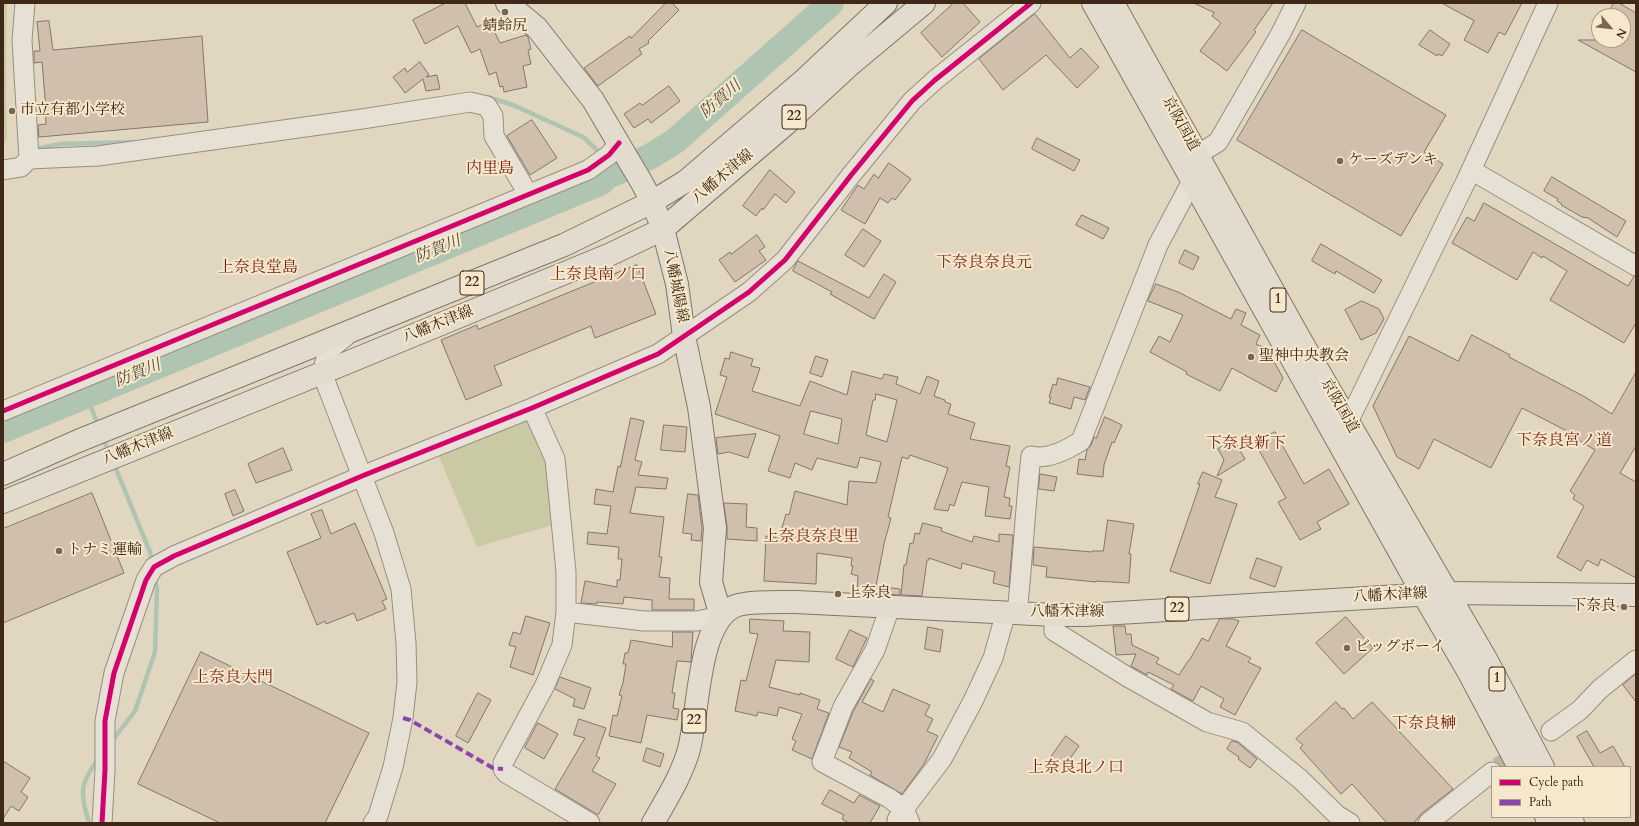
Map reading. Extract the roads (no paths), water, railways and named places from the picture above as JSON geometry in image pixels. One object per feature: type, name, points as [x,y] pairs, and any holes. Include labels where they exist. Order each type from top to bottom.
[{"type":"main road","name":"八幡城陽線","points":[[507,3],[537,28],[593,100],[647,192],[663,229],[677,284],[684,336],[699,408],[715,528],[711,582],[722,616]]},
{"type":"main road","name":"八幡木津線","points":[[3,474],[78,441],[564,246],[647,192],[686,181],[805,79],[886,3]]},
{"type":"main road","name":"八幡木津線","points":[[3,502],[611,254],[663,229],[786,124],[851,64],[924,3]]},
{"type":"main road","name":"京阪国道","points":[[1093,3],[1423,594],[1468,671],[1518,766]]},
{"type":"main road","name":"京阪国道","points":[[1112,3],[1348,422],[1449,593],[1543,766]]},
{"type":"main road","name":"八幡木津線","points":[[653,823],[674,786],[689,750],[705,650],[713,630],[722,616],[734,606],[757,603],[796,602],[1054,615],[1085,615],[1449,593],[1636,595]]},
{"type":"street","points":[[4,175],[21,167],[29,158],[22,40],[25,3]]},
{"type":"street","points":[[102,823],[105,770],[105,721],[114,673],[146,580],[154,567],[174,556],[362,476],[532,408],[658,354],[749,292],[785,260],[852,174],[912,101],[934,80],[1031,3]]},
{"type":"street","points":[[1197,155],[1218,142],[1281,33],[1296,3]]},
{"type":"street","points":[[1348,422],[1472,170],[1548,3]]},
{"type":"street","points":[[29,158],[98,156],[362,119],[470,102],[487,106],[493,116],[494,136],[528,194]]},
{"type":"street","points":[[3,411],[588,170],[609,155],[619,142]]},
{"type":"street","points":[[1472,170],[1636,266]]},
{"type":"street","points":[[890,607],[875,650],[843,707],[822,762],[889,798],[903,818],[942,759],[973,702],[1012,612],[1024,553],[1027,494],[1031,456],[1038,457],[1062,452],[1081,441],[1158,245],[1192,180]]},
{"type":"street","points":[[350,331],[328,351],[322,373],[384,533],[401,588],[406,643],[407,682],[403,718],[393,768],[378,816],[373,823]]},
{"type":"street","points":[[532,408],[555,459],[566,572],[566,612],[562,645],[545,684],[503,763],[503,769],[506,773],[590,823]]},
{"type":"street","points":[[566,612],[644,621],[697,621],[722,616]]},
{"type":"street","points":[[1054,615],[1054,630],[1126,676],[1207,722],[1242,732],[1300,779],[1337,815],[1350,823]]},
{"type":"street","points":[[1550,731],[1580,710],[1600,689],[1636,660]]},
{"type":"street","points":[[1428,823],[1491,773]]},
{"type":"waterway","name":"防賀川","points":[[3,430],[602,182],[604,178],[651,156],[675,141],[831,3]]},
{"type":"waterway","points":[[488,97],[513,105],[583,137],[597,150],[600,155]]},
{"type":"waterway","points":[[34,149],[61,144],[132,142]]},
{"type":"waterway","points":[[604,163],[611,176]]},
{"type":"waterway","points":[[86,395],[99,427]]},
{"type":"waterway","points":[[103,438],[109,453]]},
{"type":"waterway","points":[[114,464],[150,552],[152,563]]},
{"type":"waterway","points":[[112,741],[135,711],[155,652],[157,589],[154,576]]},
{"type":"waterway","points":[[89,823],[84,803],[83,789],[92,767],[99,758]]},
{"type":"tunnel","points":[[1499,766],[1551,731]]},
{"type":"place","name":"蜻蛉尻","points":[[505,12]]},
{"type":"place","name":"市立有都小学校","points":[[12,111]]},
{"type":"place","name":"ケーズデンキ","points":[[1340,161]]},
{"type":"place","name":"聖神中央教会","points":[[1251,357]]},
{"type":"place","name":"トナミ運輸","points":[[59,551]]},
{"type":"place","name":"上奈良","points":[[838,594]]},
{"type":"place","name":"下奈良","points":[[1624,607]]},
{"type":"place","name":"ビッグボーイ","points":[[1347,648]]},
{"type":"district","name":"内里島","points":[[490,169]]},
{"type":"district","name":"下奈良奈良元","points":[[984,263]]},
{"type":"district","name":"上奈良堂島","points":[[258,268]]},
{"type":"district","name":"上奈良南ノ口","points":[[598,275]]},
{"type":"district","name":"下奈良宮ノ道","points":[[1564,441]]},
{"type":"district","name":"下奈良新下","points":[[1246,444]]},
{"type":"district","name":"上奈良奈良里","points":[[811,537]]},
{"type":"district","name":"上奈良大門","points":[[233,678]]},
{"type":"district","name":"下奈良榊","points":[[1424,724]]},
{"type":"district","name":"上奈良北ノ口","points":[[1076,768]]}]
